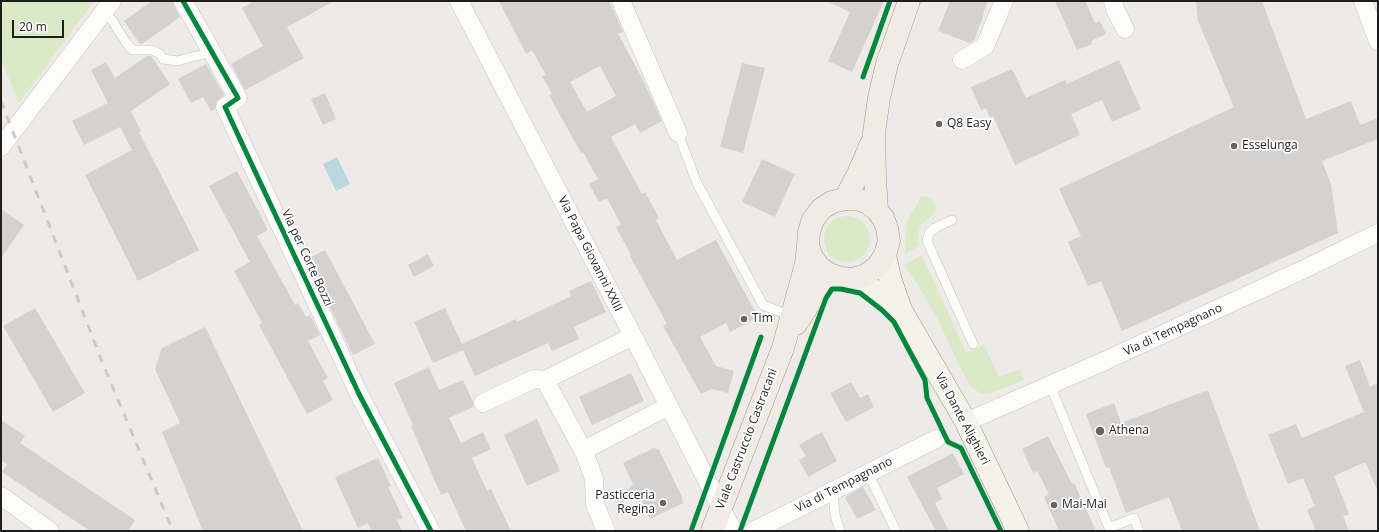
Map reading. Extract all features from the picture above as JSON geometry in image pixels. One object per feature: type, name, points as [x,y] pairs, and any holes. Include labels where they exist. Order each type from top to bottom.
[{"type":"main road","points":[[808,246],[812,257],[820,267],[829,274],[841,278],[853,279],[866,275],[878,266],[885,255],[889,241],[887,228],[883,218],[877,210],[874,133],[879,98],[887,64],[910,1]]},
{"type":"main road","points":[[845,199],[858,174],[874,133]]},
{"type":"main road","name":"Viale Castruccio Castracani","points":[[712,531],[783,348],[806,264],[809,232],[813,220],[821,209],[832,202],[845,199],[857,199],[868,203],[877,210]]},
{"type":"main road","name":"Via Dante Alighieri","points":[[885,255],[890,278],[901,310],[966,422],[1018,531]]},
{"type":"main road","name":"Viale Castruccio Castracani","points":[[783,348],[829,274]]},
{"type":"main road","name":"Via Dante Alighieri","points":[[853,279],[869,287],[901,310]]},
{"type":"street","name":"Via per Corte Bozzi","points":[[183,1],[238,98],[224,107],[359,394],[431,531]]},
{"type":"street","name":"Via Papa Giovanni XXIII","points":[[459,1],[733,531]]},
{"type":"street","points":[[621,1],[678,133]]},
{"type":"street","points":[[962,60],[985,46],[1004,1]]},
{"type":"street","points":[[1113,1],[1115,9],[1125,29]]},
{"type":"street","points":[[1363,1],[1378,41]]},
{"type":"street","points":[[1,148],[107,7]]},
{"type":"street","name":"Via di Tempagnano","points":[[966,422],[1291,276],[1378,233]]},
{"type":"street","points":[[483,403],[534,379],[545,380],[633,336]]},
{"type":"street","points":[[545,380],[586,454],[594,479],[595,504],[606,531]]},
{"type":"street","points":[[586,454],[588,448],[669,406]]},
{"type":"street","name":"Via di Tempagnano","points":[[753,531],[936,439]]},
{"type":"street","points":[[1,496],[50,531]]},
{"type":"lane","points":[[107,7],[112,20],[132,50],[152,50],[160,54],[163,59],[177,61],[212,52]]},
{"type":"lane","points":[[678,133],[698,183],[764,305],[791,316]]},
{"type":"lane","points":[[952,220],[935,228],[929,233],[927,241],[973,344]]},
{"type":"lane","points":[[1050,385],[1109,528],[1134,518],[1139,531]]},
{"type":"lane","points":[[868,473],[896,531]]},
{"type":"lane","points":[[833,491],[835,515],[840,531]]},
{"type":"green space","points":[[1,1],[94,1],[19,103],[1,59]]},
{"type":"green space","points":[[926,196],[933,201],[936,208],[935,212],[924,222],[919,230],[917,241],[919,246],[905,254],[907,221],[918,204],[920,197]]},
{"type":"green space","points":[[847,216],[860,220],[866,226],[870,239],[866,252],[860,258],[847,262],[834,258],[828,252],[824,239],[828,226],[834,220]]},
{"type":"green space","points":[[922,255],[966,353],[984,345],[999,377],[1020,369],[1024,380],[988,394],[980,393],[971,387],[938,320],[918,285],[904,265]]},
{"type":"water","points":[[337,157],[350,184],[336,191],[323,164]]},
{"type":"building","points":[[152,1],[173,1],[180,17],[140,44],[124,21]]},
{"type":"building","points":[[255,1],[334,1],[287,27],[304,58],[245,90],[231,64],[263,46],[242,8]]},
{"type":"building","points":[[499,1],[609,1],[623,32],[618,34],[642,78],[662,121],[640,133],[635,124],[611,137],[642,194],[645,192],[659,218],[656,220],[677,260],[716,240],[758,317],[730,332],[726,323],[700,337],[716,366],[734,371],[728,393],[712,389],[701,394],[663,326],[667,324],[616,227],[621,225],[607,198],[599,202],[589,184],[598,179],[583,152],[581,153],[549,95],[552,94],[542,76],[546,75],[532,50],[526,54]],"holes":[[[600,66],[616,96],[587,112],[570,82]]]},
{"type":"building","points":[[826,1],[884,1],[852,72],[828,61],[850,12]]},
{"type":"building","points":[[950,1],[988,1],[974,40],[970,43],[938,31]]},
{"type":"building","points":[[1055,1],[1085,1],[1095,23],[1100,21],[1106,34],[1091,41],[1092,44],[1077,50]]},
{"type":"building","name":"Esselunga","points":[[1196,1],[1262,1],[1306,119],[1351,101],[1360,125],[1378,118],[1378,139],[1322,161],[1331,184],[1338,233],[1122,331],[1101,281],[1088,286],[1068,242],[1081,236],[1059,189],[1234,107],[1198,21]]},
{"type":"building","points":[[147,56],[151,56],[170,84],[131,111],[141,131],[139,132],[199,250],[138,281],[85,175],[132,150],[120,127],[84,145],[72,121],[108,103],[91,70],[106,62],[115,78]]},
{"type":"building","points":[[1119,60],[1141,109],[1112,122],[1102,100],[1071,114],[1080,135],[1015,165],[993,116],[990,118],[986,108],[981,110],[971,87],[1012,69],[1026,98],[1065,80],[1067,84]]},
{"type":"building","points":[[742,63],[765,68],[743,153],[720,147]]},
{"type":"building","points":[[206,64],[224,95],[216,102],[215,109],[211,111],[203,97],[191,103],[178,79]]},
{"type":"building","points":[[325,93],[336,119],[323,125],[311,99]]},
{"type":"building","points":[[762,159],[795,174],[775,217],[742,202]]},
{"type":"building","points":[[237,171],[268,230],[257,236],[295,305],[298,303],[306,317],[310,315],[320,335],[308,341],[328,378],[323,381],[333,400],[307,414],[259,325],[262,323],[234,271],[250,262],[209,186]]},
{"type":"building","points":[[1,209],[24,225],[1,258]]},
{"type":"building","points":[[325,250],[375,344],[353,355],[329,305],[333,303],[309,258]]},
{"type":"building","points":[[428,254],[434,266],[414,277],[408,265]]},
{"type":"building","points":[[591,281],[606,312],[574,327],[579,339],[552,351],[548,343],[475,376],[463,350],[433,363],[414,322],[445,308],[462,344],[516,319],[517,322],[571,296],[569,291]]},
{"type":"building","points":[[35,308],[85,393],[53,412],[3,326]]},
{"type":"building","points":[[205,327],[303,531],[203,531],[162,432],[180,423],[155,369],[162,348]]},
{"type":"building","points":[[1360,360],[1370,387],[1378,383],[1378,492],[1365,462],[1334,476],[1349,514],[1343,516],[1349,531],[1316,531],[1307,510],[1315,506],[1303,478],[1288,484],[1268,435],[1296,424],[1302,438],[1364,412],[1345,366]]},
{"type":"building","points":[[429,367],[439,390],[463,380],[473,402],[473,407],[449,418],[461,443],[483,432],[491,449],[472,458],[487,491],[491,489],[511,531],[466,531],[448,492],[441,495],[411,426],[413,425],[394,383]]},
{"type":"building","points":[[631,373],[644,401],[592,425],[579,397]]},
{"type":"building","points":[[851,382],[860,398],[868,394],[874,407],[846,422],[830,393]]},
{"type":"building","points":[[1208,390],[1260,531],[1182,531],[1169,497],[1126,513],[1109,467],[1106,468],[1086,414],[1114,403],[1121,423]]},
{"type":"building","points":[[537,419],[560,471],[527,486],[504,435]]},
{"type":"building","points":[[1,420],[25,436],[20,443],[135,520],[128,531],[90,531],[2,472],[7,464],[1,460]]},
{"type":"building","points":[[822,432],[837,461],[808,477],[799,460],[806,456],[799,445]]},
{"type":"building","points":[[1048,436],[1072,484],[1074,483],[1096,531],[1059,531],[1044,497],[1049,494],[1037,471],[1033,473],[1022,449]]},
{"type":"building","points":[[654,448],[659,450],[682,497],[683,503],[650,519],[640,497],[615,503],[633,484],[623,463]]},
{"type":"building","points":[[953,453],[964,474],[937,488],[942,499],[935,503],[949,531],[936,531],[907,477]]},
{"type":"building","points":[[378,458],[391,486],[388,487],[403,518],[397,520],[402,531],[372,531],[368,523],[358,528],[335,477]]},
{"type":"building","points":[[863,487],[876,510],[857,519],[845,497]]},
{"type":"railway","points":[[1,101],[103,364],[173,531]]},
{"type":"cycle path","points":[[183,1],[238,98],[225,107],[359,394],[431,531]]},
{"type":"cycle path","points":[[863,77],[890,1]]},
{"type":"cycle path","points":[[740,531],[826,298],[832,289],[841,289],[860,293],[882,310],[894,322],[925,380],[927,398],[948,442],[961,448],[1001,531]]},
{"type":"cycle path","points":[[691,531],[761,337]]},
{"type":"place","name":"Q8 Easy","points":[[939,124]]},
{"type":"place","name":"Esselunga","points":[[1234,146]]},
{"type":"place","name":"Tim","points":[[744,319]]},
{"type":"place","name":"Athena","points":[[1100,431]]},
{"type":"place","name":"Pasticceria Regina","points":[[663,503]]},
{"type":"place","name":"Mai-Mai","points":[[1054,505]]}]
